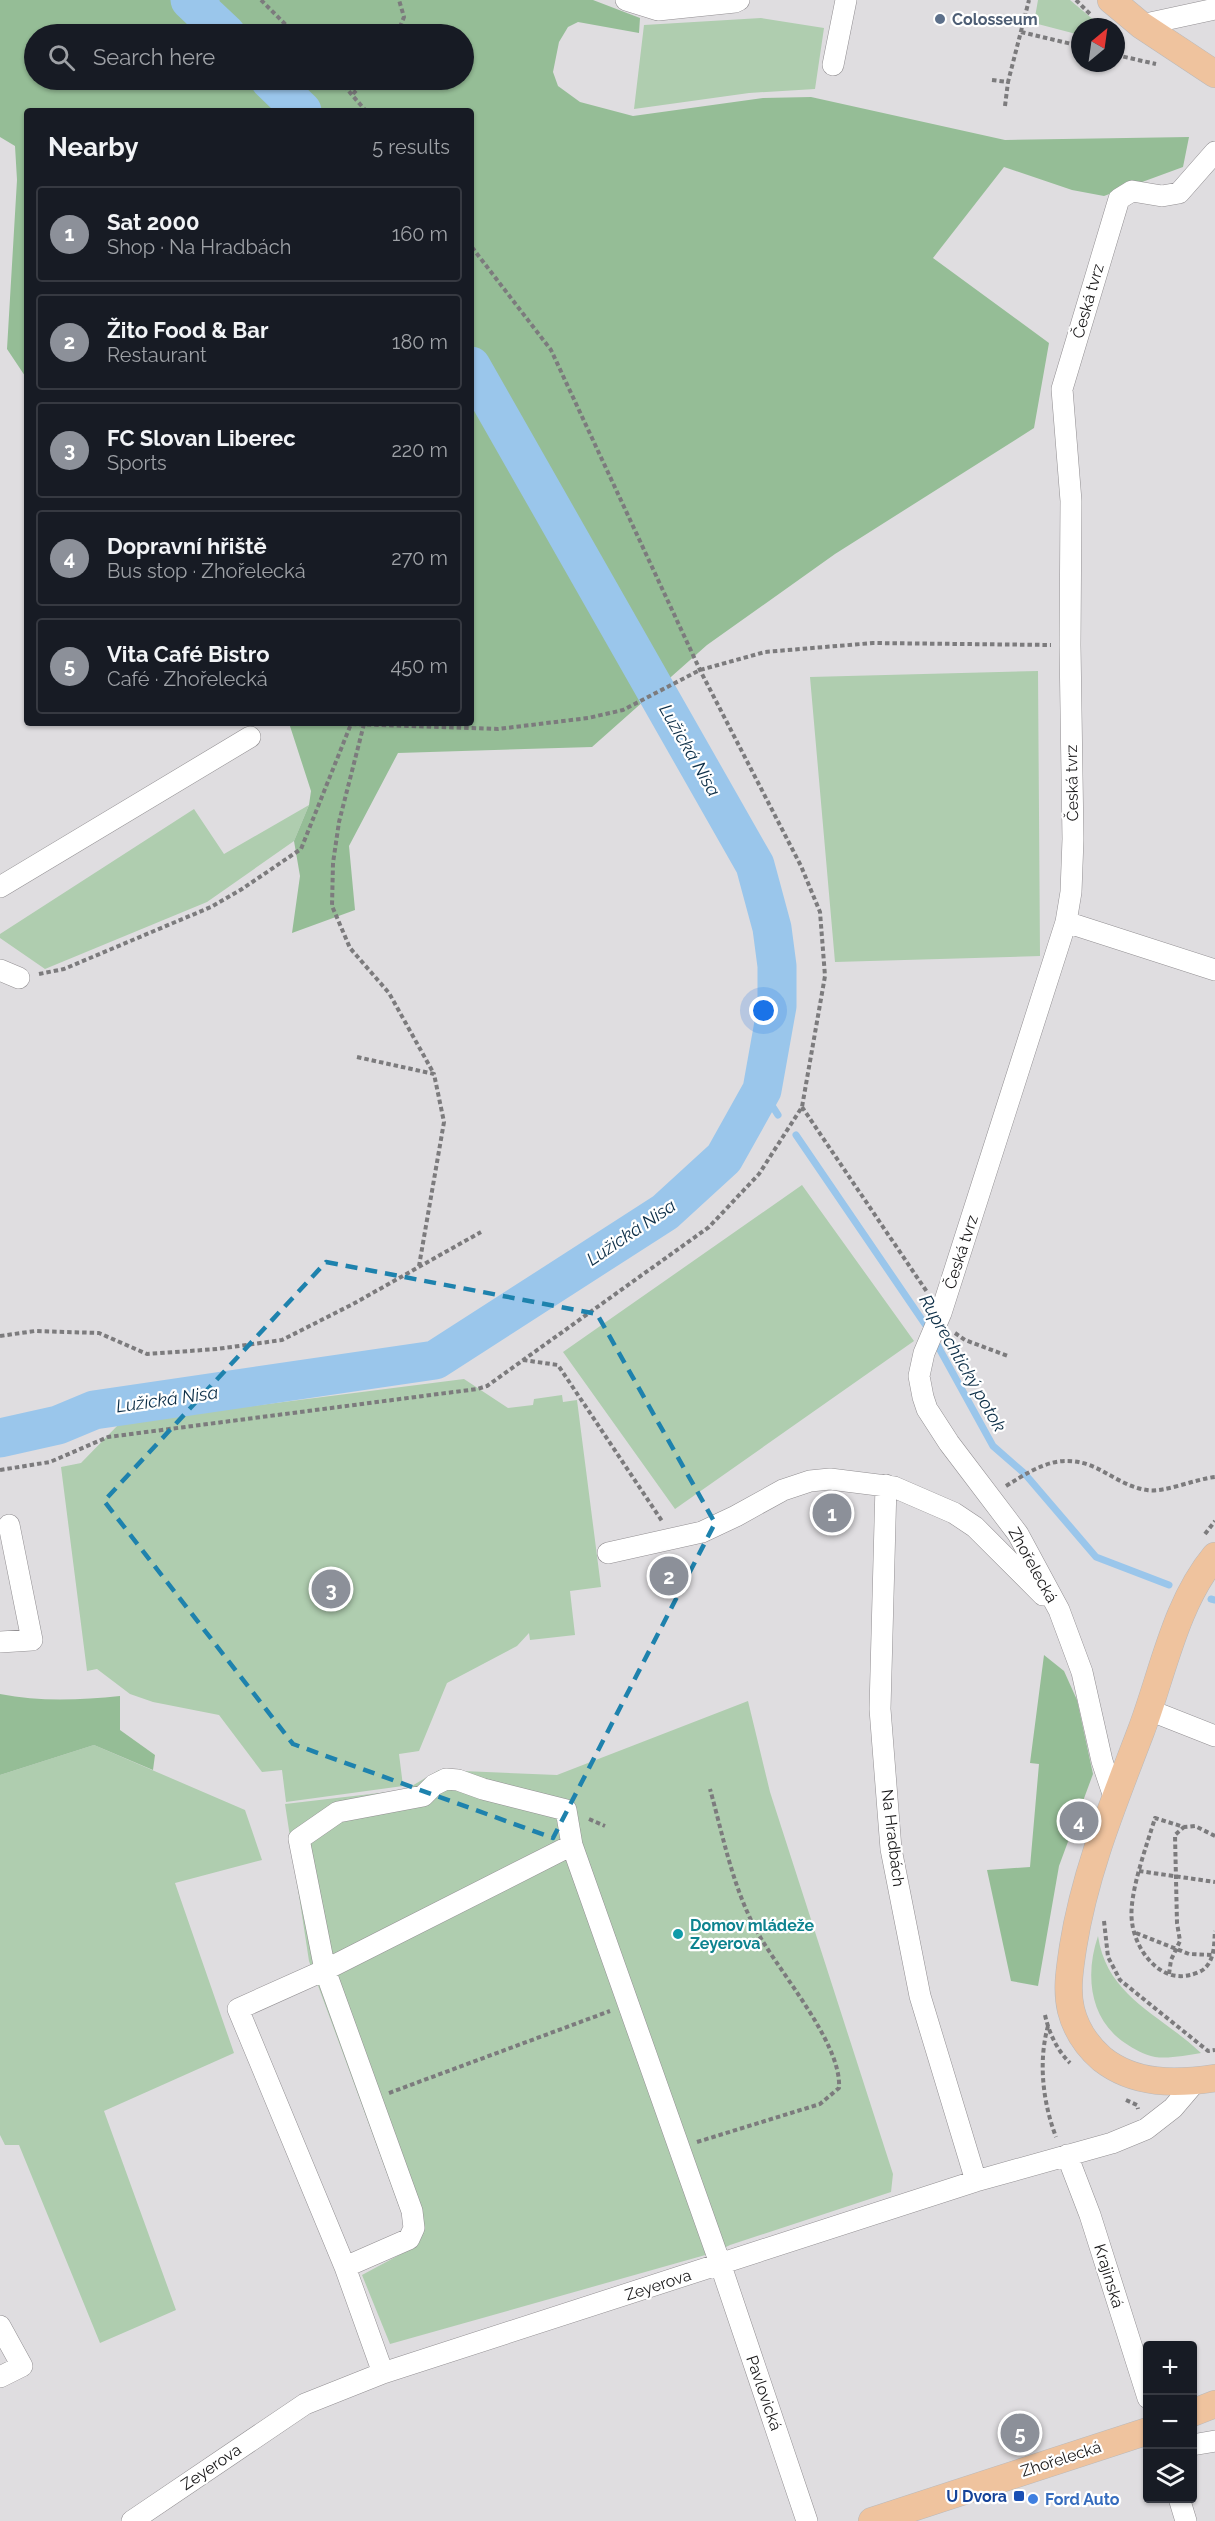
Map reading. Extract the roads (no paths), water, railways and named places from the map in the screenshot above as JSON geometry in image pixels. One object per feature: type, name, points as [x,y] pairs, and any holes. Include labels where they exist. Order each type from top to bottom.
[{"type":"main road","points":[[1111,0],[1141,25],[1215,74]]},
{"type":"main road","points":[[1206,2079],[1159,2082],[1123,2072],[1108,2063],[1092,2050],[1074,2022],[1068,1995],[1068,1981],[1078,1916],[1114,1797],[1149,1710],[1182,1616],[1197,1582],[1213,1558]]},
{"type":"main road","points":[[1197,2411],[1215,2404]]},
{"type":"main road","name":"Zhořelecká","points":[[872,2521],[1143,2433]]},
{"type":"street","points":[[626,0],[658,10],[739,0]]},
{"type":"street","points":[[833,66],[846,0]]},
{"type":"street","points":[[1141,25],[1215,9]]},
{"type":"street","name":"Česká tvrz","points":[[924,1353],[941,1313],[1066,922],[1071,892],[1073,839],[1070,645],[1071,501],[1062,389],[1119,199],[1132,190],[1162,196],[1179,193],[1215,152]]},
{"type":"street","points":[[0,887],[250,737]]},
{"type":"street","points":[[1066,922],[1215,969]]},
{"type":"street","name":"Zhořelecká","points":[[924,1353],[920,1376],[927,1409],[1018,1534],[1059,1610],[1082,1672],[1102,1761],[1114,1797]]},
{"type":"street","points":[[608,1553],[702,1532],[783,1490],[810,1481],[830,1479],[886,1485],[954,1513],[975,1527],[1059,1610]]},
{"type":"street","name":"Na Hradbách","points":[[886,1485],[880,1708],[891,1849],[920,1996],[976,2181]]},
{"type":"street","points":[[0,1642],[32,1640],[9,1525]]},
{"type":"street","points":[[1149,1710],[1215,1736]]},
{"type":"street","name":"Pavlovická","points":[[325,1970],[299,1839],[338,1812],[407,1801],[423,1796],[434,1785],[446,1779],[458,1780],[483,1789],[566,1810],[572,1845],[721,2266],[807,2521]]},
{"type":"street","points":[[383,2373],[345,2267],[238,2009],[325,1970],[572,1845]]},
{"type":"street","points":[[325,1970],[412,2211],[414,2229],[409,2239],[345,2267]]},
{"type":"street","name":"Zeyerova","points":[[132,2521],[305,2404],[383,2373],[721,2266],[976,2181],[1112,2143],[1146,2129],[1206,2079]]},
{"type":"street","name":"Krajinská","points":[[1067,2156],[1090,2215],[1147,2395]]},
{"type":"street","points":[[0,2326],[22,2366],[0,2378]]},
{"type":"street","points":[[1197,2444],[1215,2441]]},
{"type":"street","points":[[1180,2503],[1186,2521]]},
{"type":"waterway","name":"Lužická Nisa","points":[[190,0],[215,24]]},
{"type":"waterway","points":[[207,15],[216,0]]},
{"type":"waterway","name":"Lužická Nisa","points":[[280,90],[299,108]]},
{"type":"waterway","name":"Lužická Nisa","points":[[0,1438],[58,1425],[94,1410],[435,1360],[665,1212],[724,1158],[762,1090],[777,1006],[777,966],[772,928],[755,865],[474,371]]},
{"type":"waterway","name":"Ruprechtický potok","points":[[762,1090],[778,1115]]},
{"type":"waterway","name":"Ruprechtický potok","points":[[796,1135],[929,1330]]},
{"type":"waterway","name":"Ruprechtický potok","points":[[934,1339],[993,1446],[1025,1474],[1096,1557],[1169,1585]]},
{"type":"waterway","name":"Ruprechtický potok","points":[[1211,1599],[1215,1600]]},
{"type":"place","name":"Colosseum","points":[[940,19]]},
{"type":"place","name":"Sat 2000","points":[[832,1513]]},
{"type":"place","name":"Žito Food & Bar","points":[[669,1576]]},
{"type":"place","name":"FC Slovan Liberec","points":[[331,1589]]},
{"type":"place","name":"Dopravní hřiště","points":[[1079,1821]]},
{"type":"place","name":"Domov mládeže Zeyerova","points":[[678,1934]]},
{"type":"place","name":"Vita Café Bistro","points":[[1020,2433]]},
{"type":"place","name":"U Dvora","points":[[1019,2496]]},
{"type":"place","name":"Ford Auto","points":[[1033,2499]]}]
